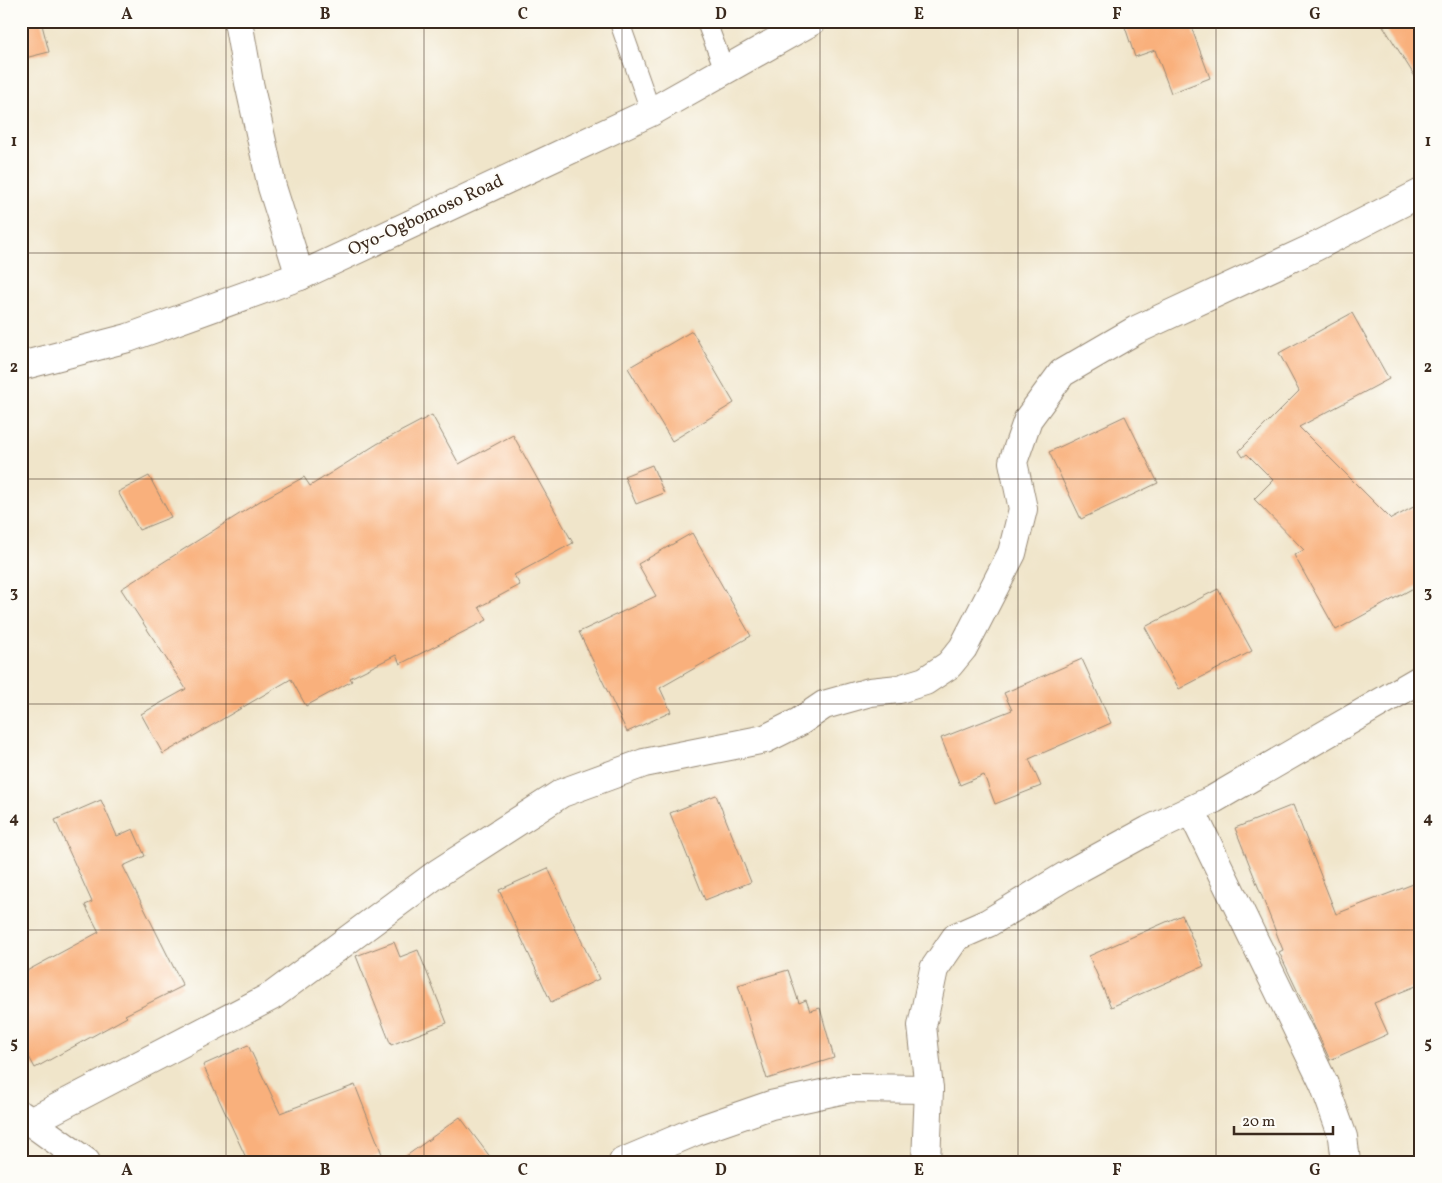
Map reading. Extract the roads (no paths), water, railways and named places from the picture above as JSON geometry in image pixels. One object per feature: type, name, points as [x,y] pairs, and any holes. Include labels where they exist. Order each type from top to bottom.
[{"type":"main road","points":[[238,21],[249,83],[272,187],[300,276]]},
{"type":"main road","name":"Oyo-Ogbomoso Road","points":[[21,366],[128,338],[300,276],[651,112],[812,21]]},
{"type":"main road","points":[[86,1162],[26,1119],[272,996],[438,873],[562,794],[644,763],[765,739],[799,722],[824,705],[870,692],[899,689],[926,681],[949,665],[963,648],[1012,553],[1023,509],[1013,462],[1028,419],[1062,373],[1136,330],[1316,246],[1421,193]]},
{"type":"main road","points":[[926,1162],[929,1089],[922,1026],[934,969],[956,937],[988,923],[1072,872],[1149,830],[1214,800],[1421,679]]},
{"type":"main road","points":[[1191,810],[1324,1084],[1343,1137],[1346,1162]]},
{"type":"main road","points":[[623,1162],[696,1131],[770,1105],[850,1088],[929,1089]]},
{"type":"lane","points":[[619,21],[651,112]]},
{"type":"lane","points":[[706,21],[725,71]]}]
